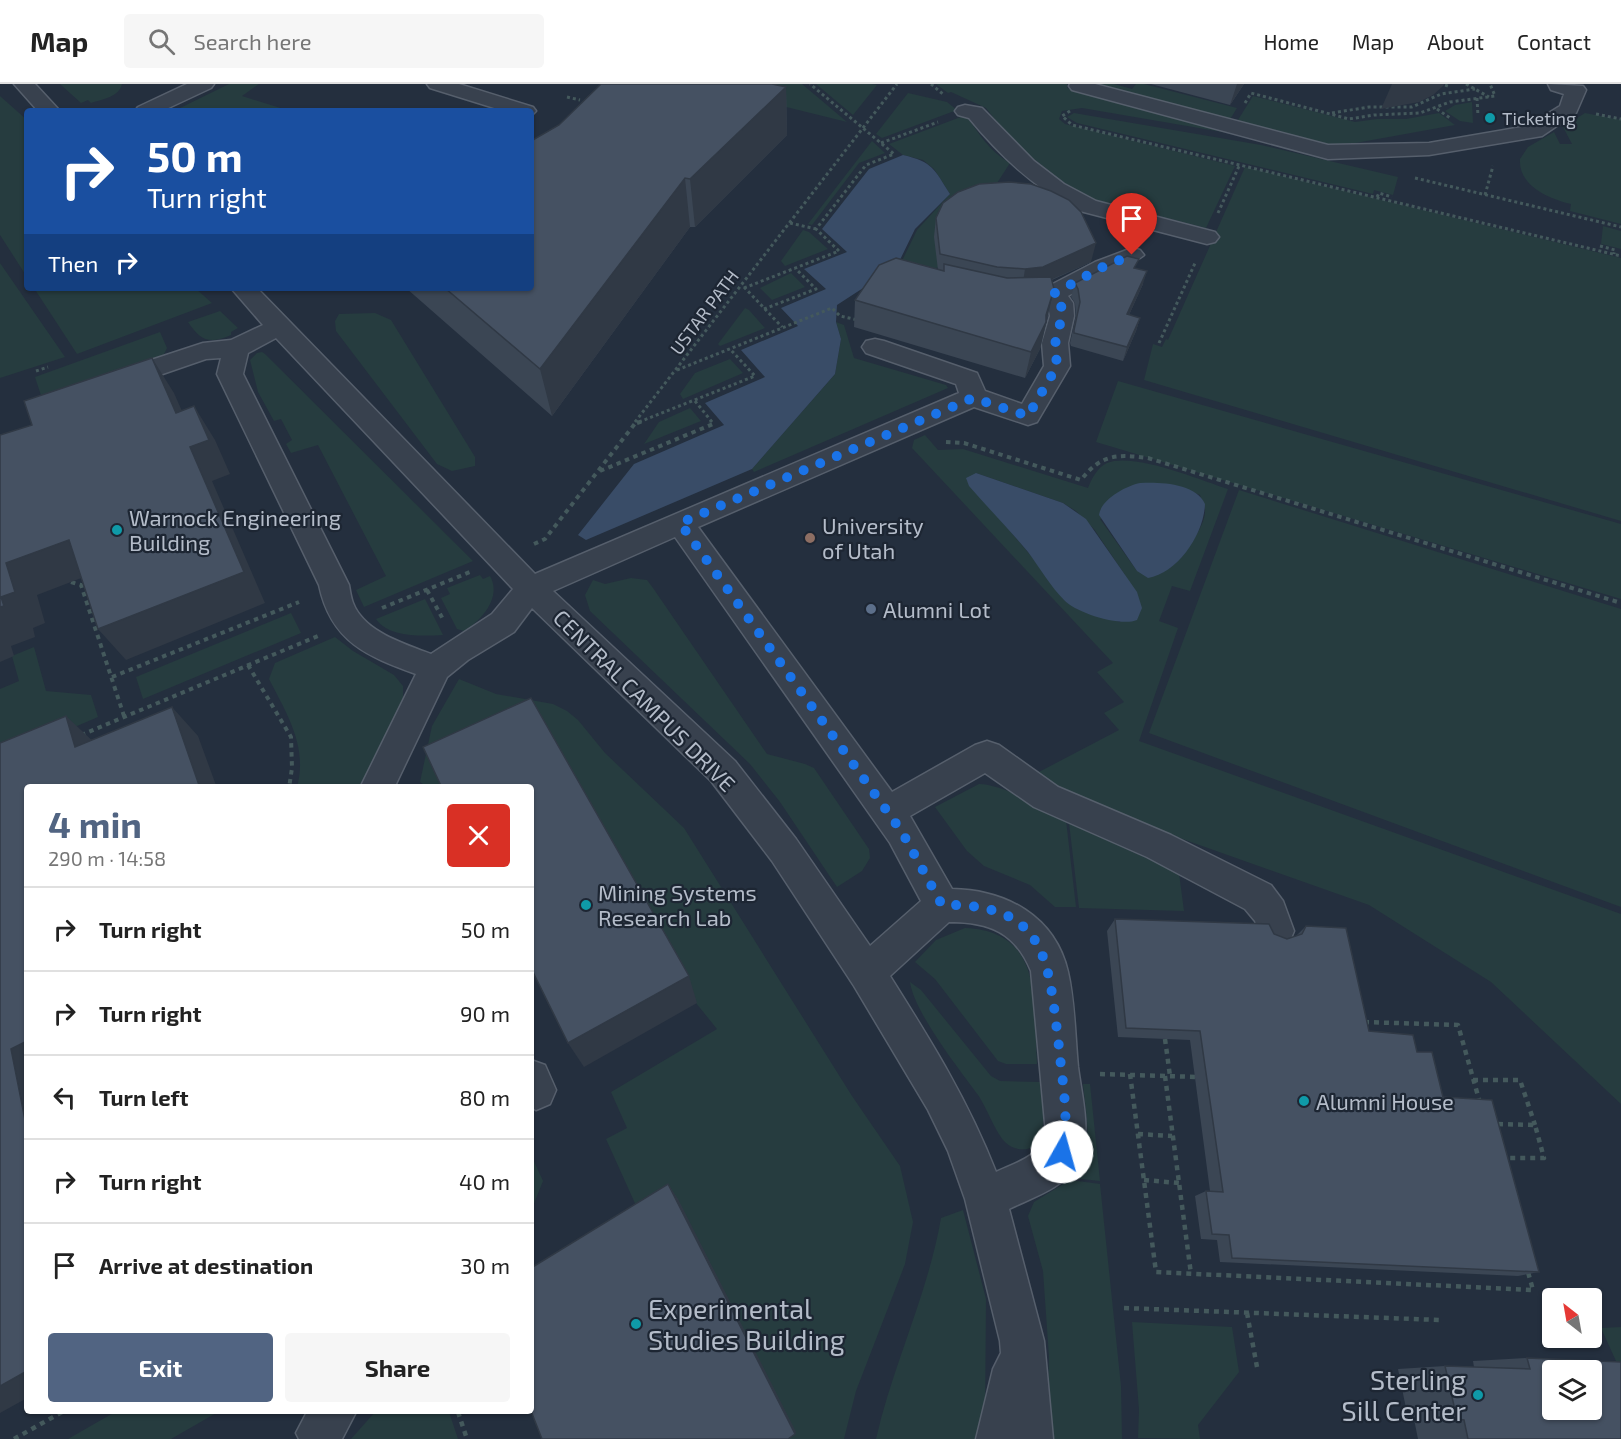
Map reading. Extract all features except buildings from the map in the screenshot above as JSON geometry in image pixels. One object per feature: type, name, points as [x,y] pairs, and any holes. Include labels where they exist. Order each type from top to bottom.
[{"type":"street","points":[[24,84],[47,108]]},
{"type":"street","points":[[152,108],[204,84]]},
{"type":"street","points":[[437,84],[516,108]]},
{"type":"street","points":[[1079,86],[1328,152],[1429,149],[1534,131],[1569,109],[1576,90],[1558,86],[1558,84]]},
{"type":"street","points":[[965,111],[975,112],[1011,153],[1071,199],[1088,206],[1207,237]]},
{"type":"street","points":[[988,295],[1023,298],[1053,294],[1103,267],[1132,255]]},
{"type":"street","name":"CENTRAL CAMPUS DRIVE","points":[[246,291],[445,501],[531,588],[723,771],[784,849],[867,973],[942,1096],[965,1143],[986,1199],[1022,1341],[1030,1439]]},
{"type":"street","points":[[379,784],[435,668],[457,651],[503,623],[531,588],[973,398],[1028,416],[1057,366],[1055,344],[1062,316],[1061,303],[1053,294]]},
{"type":"street","points":[[151,369],[204,351],[236,348],[281,326]]},
{"type":"street","points":[[875,346],[968,379],[973,398]]},
{"type":"street","points":[[236,348],[230,374],[334,585],[335,597],[348,623],[363,638],[383,649],[435,668]]},
{"type":"street","points":[[680,523],[902,832],[942,905]]},
{"type":"street","points":[[886,812],[987,755],[1046,797],[1159,846],[1258,897],[1270,912],[1276,931]]},
{"type":"street","points":[[867,973],[942,905],[968,905],[985,908],[1015,920],[1035,940],[1049,971],[1066,1134],[1062,1152],[1051,1166],[986,1199]]},
{"type":"street","name":"CENTRAL CAMPUS DRIVE","points":[[999,1439],[1022,1341]]},
{"type":"path","points":[[810,84],[894,154],[866,165],[816,229]]},
{"type":"path","name":"USTAR PATH","points":[[532,545],[545,539],[897,84]]},
{"type":"path","points":[[931,84],[965,111]]},
{"type":"path","points":[[1466,84],[1489,97]]},
{"type":"path","points":[[1230,126],[1251,93],[1349,119],[1374,115],[1404,115],[1431,110],[1450,102],[1495,96],[1490,84]]},
{"type":"path","points":[[1329,113],[1369,107],[1412,107],[1441,94],[1475,89]]},
{"type":"path","points":[[567,97],[580,100]]},
{"type":"path","points":[[881,143],[965,111]]},
{"type":"path","points":[[1377,197],[1379,193],[1392,196]]},
{"type":"path","points":[[1485,195],[1621,228]]},
{"type":"path","points":[[782,327],[742,287],[838,251],[816,229],[790,223]]},
{"type":"path","points":[[1600,246],[1615,250],[1614,254]]},
{"type":"path","points":[[764,309],[816,289],[795,268]]},
{"type":"path","points":[[676,370],[832,308],[840,316],[859,320]]},
{"type":"path","points":[[635,424],[755,376],[730,349]]},
{"type":"path","points":[[36,371],[48,367]]},
{"type":"path","points":[[597,472],[713,424],[695,401]]},
{"type":"path","points":[[922,419],[945,442],[964,443],[1081,480],[1089,468],[1103,458],[1122,454],[1148,458],[1621,603]]},
{"type":"path","points":[[378,610],[478,569]]},
{"type":"path","points":[[71,582],[81,585],[124,716]]},
{"type":"path","points":[[427,590],[446,624]]},
{"type":"path","points":[[112,677],[299,602]]},
{"type":"path","points":[[72,738],[322,634]]},
{"type":"path","points":[[248,665],[291,737],[292,768],[290,784]]},
{"type":"path","points":[[1356,1022],[1458,1025],[1483,1113]]},
{"type":"path","points":[[1165,1039],[1172,1136],[1191,1274]]},
{"type":"path","points":[[1099,1074],[1200,1077]]},
{"type":"path","points":[[1130,1074],[1156,1272],[1533,1290],[1527,1268]]},
{"type":"path","points":[[1473,1080],[1520,1080],[1544,1158],[1496,1158]]},
{"type":"path","points":[[1498,1124],[1535,1125]]},
{"type":"path","points":[[1138,1134],[1172,1136]]},
{"type":"path","points":[[1144,1180],[1179,1182]]},
{"type":"path","points":[[1125,1308],[1440,1320]]},
{"type":"path","points":[[1247,1313],[1257,1367]]},
{"type":"path","points":[[14,1439],[58,1414]]},
{"type":"path","points":[[459,1414],[467,1439]]},
{"type":"green space","points":[[60,84],[122,84],[118,92],[110,97],[91,103],[88,100],[81,103]]},
{"type":"green space","points":[[229,84],[259,84],[242,96],[280,108],[180,108]]},
{"type":"green space","points":[[745,84],[802,84],[847,122],[726,92]]},
{"type":"green space","points":[[816,84],[872,84],[877,85],[853,115]]},
{"type":"green space","points":[[936,84],[1067,84],[1067,88],[1234,134],[1082,108],[1062,111],[1059,119],[1065,124],[1235,166],[1206,228],[1092,199],[1075,191],[1018,149],[986,108],[951,92],[948,93]]},
{"type":"green space","points":[[1092,84],[1114,84],[1132,89],[1136,84],[1144,84],[1237,108],[1229,121]]},
{"type":"green space","points":[[908,93],[947,102],[957,110],[882,138],[876,134]]},
{"type":"green space","points":[[0,96],[24,117],[24,272],[0,235]]},
{"type":"green space","points":[[1253,96],[1355,122],[1406,119],[1439,113],[1455,125],[1328,148],[1236,123]]},
{"type":"green space","points":[[1472,102],[1473,123],[1460,121],[1445,111],[1455,105]]},
{"type":"green space","points":[[1074,113],[1261,145],[1398,177],[1393,195],[1374,190],[1373,194],[1077,123],[1067,117]]},
{"type":"green space","points":[[1585,113],[1621,120],[1621,224],[1570,211],[1571,204],[1545,195],[1530,184],[1521,168],[1520,159],[1528,147],[1554,132],[1560,144],[1572,144],[1563,127]]},
{"type":"green space","points":[[966,115],[991,148],[1010,163],[944,265],[877,292],[900,265],[917,230],[950,194],[934,169],[923,160],[903,155],[889,144]]},
{"type":"green space","points":[[872,141],[885,153],[859,163],[812,225],[808,224]]},
{"type":"green space","points":[[1245,167],[1621,258],[1621,521],[1144,380],[1153,344],[1162,347],[1166,339],[1168,340]]},
{"type":"green space","points":[[1603,226],[1621,231],[1621,249],[1601,244]]},
{"type":"green space","points":[[803,230],[809,232],[828,249],[785,266],[781,261]]},
{"type":"green space","points":[[0,263],[65,357],[0,378]]},
{"type":"green space","points":[[791,273],[805,287],[772,300],[760,288]]},
{"type":"green space","points":[[36,291],[198,291],[212,303],[77,354]]},
{"type":"green space","points":[[745,308],[765,328],[720,346],[718,344]]},
{"type":"green space","points":[[220,311],[238,328],[231,332],[231,335],[223,338],[211,340],[201,337],[188,322]]},
{"type":"green space","points":[[375,313],[391,320],[475,457],[475,466],[452,471],[437,464],[336,331],[335,321],[339,314]]},
{"type":"green space","points":[[836,322],[844,325],[854,358],[946,385],[948,388],[754,472],[752,469],[835,374],[841,339]]},
{"type":"green space","points":[[160,332],[167,348],[164,354],[49,420],[35,377]]},
{"type":"green space","points":[[262,352],[473,561],[364,607],[356,590],[386,576],[318,445],[291,453],[286,444],[292,440],[281,419],[274,421],[258,392],[250,360],[257,353]]},
{"type":"green space","points":[[730,359],[743,373],[683,399],[680,394],[695,373]]},
{"type":"green space","points":[[1118,381],[1621,524],[1621,599],[1096,442]]},
{"type":"green space","points":[[690,408],[701,421],[644,444],[659,422]]},
{"type":"green space","points":[[925,435],[938,450],[963,449],[1088,488],[1093,477],[1107,463],[1133,461],[1167,468],[1228,489],[1190,591],[1172,586],[1159,621],[1178,628],[1139,741],[1621,914],[1621,1104],[1491,982],[1369,905],[1098,809],[1061,792],[1037,773],[1119,730],[1104,713],[1124,702],[1097,672],[1113,663],[912,448],[914,440]],"holes":[[[976,473],[1063,503],[1076,511],[1094,529],[1125,575],[1120,622],[1077,609],[1064,600],[1047,575],[1005,525]],[[1179,487],[1200,495],[1205,516],[1198,533],[1169,569],[1137,571],[1100,519]]]},
{"type":"green space","points":[[1239,490],[1621,609],[1621,907],[1149,733]]},
{"type":"green space","points":[[480,575],[483,579],[490,576],[494,592],[492,600],[471,626],[464,631],[457,629],[441,598],[450,594],[447,588]]},
{"type":"green space","points":[[631,578],[647,580],[767,754],[814,768],[869,849],[870,858],[862,871],[837,887],[780,802],[750,764],[590,611],[585,595],[593,580],[605,584]]},
{"type":"green space","points":[[425,599],[443,635],[397,633],[389,630],[376,619]]},
{"type":"green space","points":[[291,613],[301,633],[143,699],[136,677]]},
{"type":"green space","points":[[335,637],[353,651],[394,675],[403,686],[403,707],[361,784],[298,784],[300,772],[298,744],[289,718],[269,679],[275,663]]},
{"type":"green space","points":[[34,647],[46,691],[91,695],[98,717],[35,744],[0,747],[0,689],[19,681],[12,656]]},
{"type":"green space","points":[[459,679],[496,694],[553,704],[578,720],[605,753],[684,828],[852,1096],[900,1166],[913,1222],[905,1264],[856,1391],[844,1439],[786,1439],[643,1221],[606,1139],[627,1128],[611,1092],[717,1029],[696,1003],[546,737],[445,784],[423,784],[420,782],[432,726]]},
{"type":"green space","points":[[979,784],[1001,788],[1066,820],[1076,907],[1055,907],[1030,885],[984,866],[967,851],[935,807]]},
{"type":"green space","points":[[1069,823],[1179,873],[1184,911],[1079,908]]},
{"type":"green space","points":[[965,928],[991,932],[1009,942],[1022,957],[1030,975],[1034,996],[1037,1064],[1006,1064],[998,1061],[935,979],[915,962],[936,940]]},
{"type":"green space","points":[[910,982],[921,990],[991,1076],[1000,1081],[1040,1082],[1043,1120],[1040,1139],[1035,1145],[1027,1149],[1018,1149],[1002,1139],[978,1095],[928,1024],[913,994]]},
{"type":"green space","points":[[1083,1084],[1090,1084],[1100,1181],[1073,1178],[1080,1168],[1087,1145]]},
{"type":"green space","points":[[534,1162],[543,1181],[534,1204]]},
{"type":"green space","points":[[1070,1180],[1100,1184],[1121,1386],[1122,1439],[1046,1439],[1049,1357],[1043,1271],[1028,1216],[1034,1202]]},
{"type":"green space","points":[[963,1210],[986,1299],[985,1421],[980,1439],[876,1439],[928,1274],[941,1218]]},
{"type":"green space","points":[[1132,1322],[1232,1327],[1239,1372],[1198,1425],[1200,1439],[1138,1438],[1139,1410]]},
{"type":"green space","points":[[1621,1327],[1621,1372],[1602,1330],[1602,1328]]},
{"type":"green space","points":[[112,1414],[215,1414],[171,1439],[68,1439]]},
{"type":"green space","points":[[373,1414],[450,1414],[458,1439],[351,1439]]},
{"type":"water","points":[[903,155],[921,161],[932,168],[950,194],[915,229],[897,266],[837,305],[836,322],[841,339],[835,374],[752,469],[586,540],[578,535],[634,464],[724,425],[705,403],[765,377],[741,350],[798,326],[781,308],[826,289],[804,269],[847,252],[822,229],[869,169]]},
{"type":"water","points":[[976,473],[1063,503],[1086,519],[1137,592],[1142,608],[1137,620],[1121,622],[1099,618],[1078,610],[1064,600],[1028,552],[969,486],[966,478]]},
{"type":"water","points":[[1140,483],[1177,485],[1194,492],[1205,504],[1200,528],[1187,550],[1169,569],[1148,578],[1137,571],[1099,515],[1109,499],[1121,490]]},
{"type":"place","name":"Ticketing","points":[[1490,118]]},
{"type":"place","name":"Warnock Engineering Building","points":[[117,530]]},
{"type":"place","name":"University of Utah","points":[[810,538]]},
{"type":"place","name":"Alumni Lot","points":[[871,609]]},
{"type":"place","name":"Mining Systems Research Lab","points":[[586,905]]},
{"type":"place","name":"Alumni House","points":[[1304,1101]]},
{"type":"place","name":"Experimental Studies Building","points":[[636,1324]]},
{"type":"place","name":"Sterling Sill Center","points":[[1478,1395]]},
{"type":"route","points":[[1062,1152],[1066,1134],[1062,1073],[1049,971],[1035,940],[1015,920],[1002,913],[968,905],[942,905],[902,832],[680,523],[768,483],[973,398],[1028,416],[1057,366],[1055,344],[1062,316],[1061,303],[1053,294],[1103,267],[1132,255]]}]
